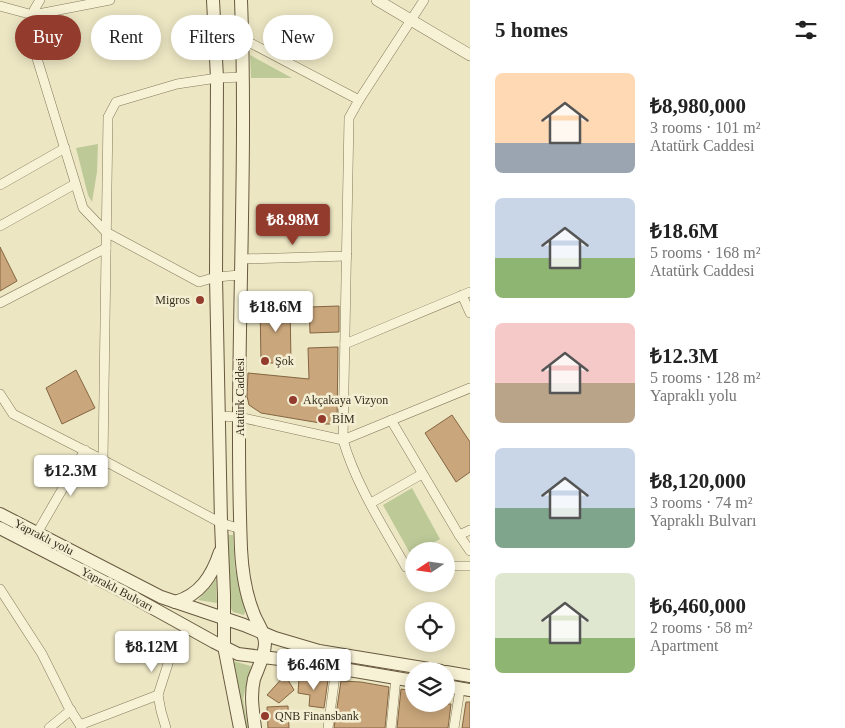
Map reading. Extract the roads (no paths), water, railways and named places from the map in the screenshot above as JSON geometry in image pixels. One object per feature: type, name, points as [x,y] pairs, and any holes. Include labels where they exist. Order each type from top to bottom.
[{"type":"main road","name":"Atatürk Caddesi","points":[[213,0],[217,78],[216,277],[224,648],[240,728]]},
{"type":"main road","name":"Atatürk Caddesi","points":[[241,0],[242,15]]},
{"type":"main road","name":"Atatürk Caddesi","points":[[243,60],[239,417],[242,557],[253,613],[263,633],[265,642],[252,689],[255,728]]},
{"type":"main road","name":"Yapraklı yolu","points":[[0,514],[139,586],[175,602],[224,618]]},
{"type":"main road","name":"Yapraklı Bulvarı","points":[[0,528],[238,654],[405,680]]},
{"type":"main road","points":[[175,602],[189,598],[203,586],[214,569],[222,548]]},
{"type":"main road","points":[[224,618],[319,651],[405,665]]},
{"type":"main road","points":[[455,674],[470,676]]},
{"type":"street","points":[[33,15],[40,0]]},
{"type":"street","points":[[0,6],[33,15],[110,0]]},
{"type":"street","points":[[377,0],[470,55]]},
{"type":"street","points":[[405,565],[350,462],[343,440],[350,118],[359,100],[424,0]]},
{"type":"street","points":[[253,44],[359,100]]},
{"type":"street","points":[[37,60],[83,208],[106,232],[199,282],[216,277],[240,275]]},
{"type":"street","points":[[103,460],[108,117],[116,102],[177,84],[217,78],[243,77]]},
{"type":"street","points":[[0,184],[64,148]]},
{"type":"street","points":[[0,226],[76,184]]},
{"type":"street","points":[[0,303],[106,248]]},
{"type":"street","points":[[240,259],[347,256]]},
{"type":"street","points":[[345,344],[466,293],[470,312]]},
{"type":"street","points":[[218,416],[239,417],[343,440],[470,388]]},
{"type":"street","points":[[0,394],[13,414],[221,523],[241,528]]},
{"type":"street","points":[[391,420],[470,551]]},
{"type":"street","points":[[37,533],[84,450]]},
{"type":"street","points":[[371,504],[422,474]]},
{"type":"street","points":[[459,535],[470,530]]},
{"type":"street","points":[[455,566],[470,566]]},
{"type":"street","points":[[0,589],[42,654],[81,727],[158,695]]},
{"type":"street","points":[[166,728],[158,695],[174,645],[189,628]]},
{"type":"street","points":[[328,728],[336,668]]},
{"type":"street","points":[[391,728],[396,678]]},
{"type":"street","points":[[454,728],[465,690]]},
{"type":"street","points":[[50,728],[71,710]]},
{"type":"place","name":"Migros","points":[[200,300]]},
{"type":"place","name":"Şok","points":[[265,361]]},
{"type":"place","name":"Akçakaya Vizyon","points":[[293,400]]},
{"type":"place","name":"BİM","points":[[322,419]]},
{"type":"place","name":"QNB Finansbank","points":[[265,716]]}]
